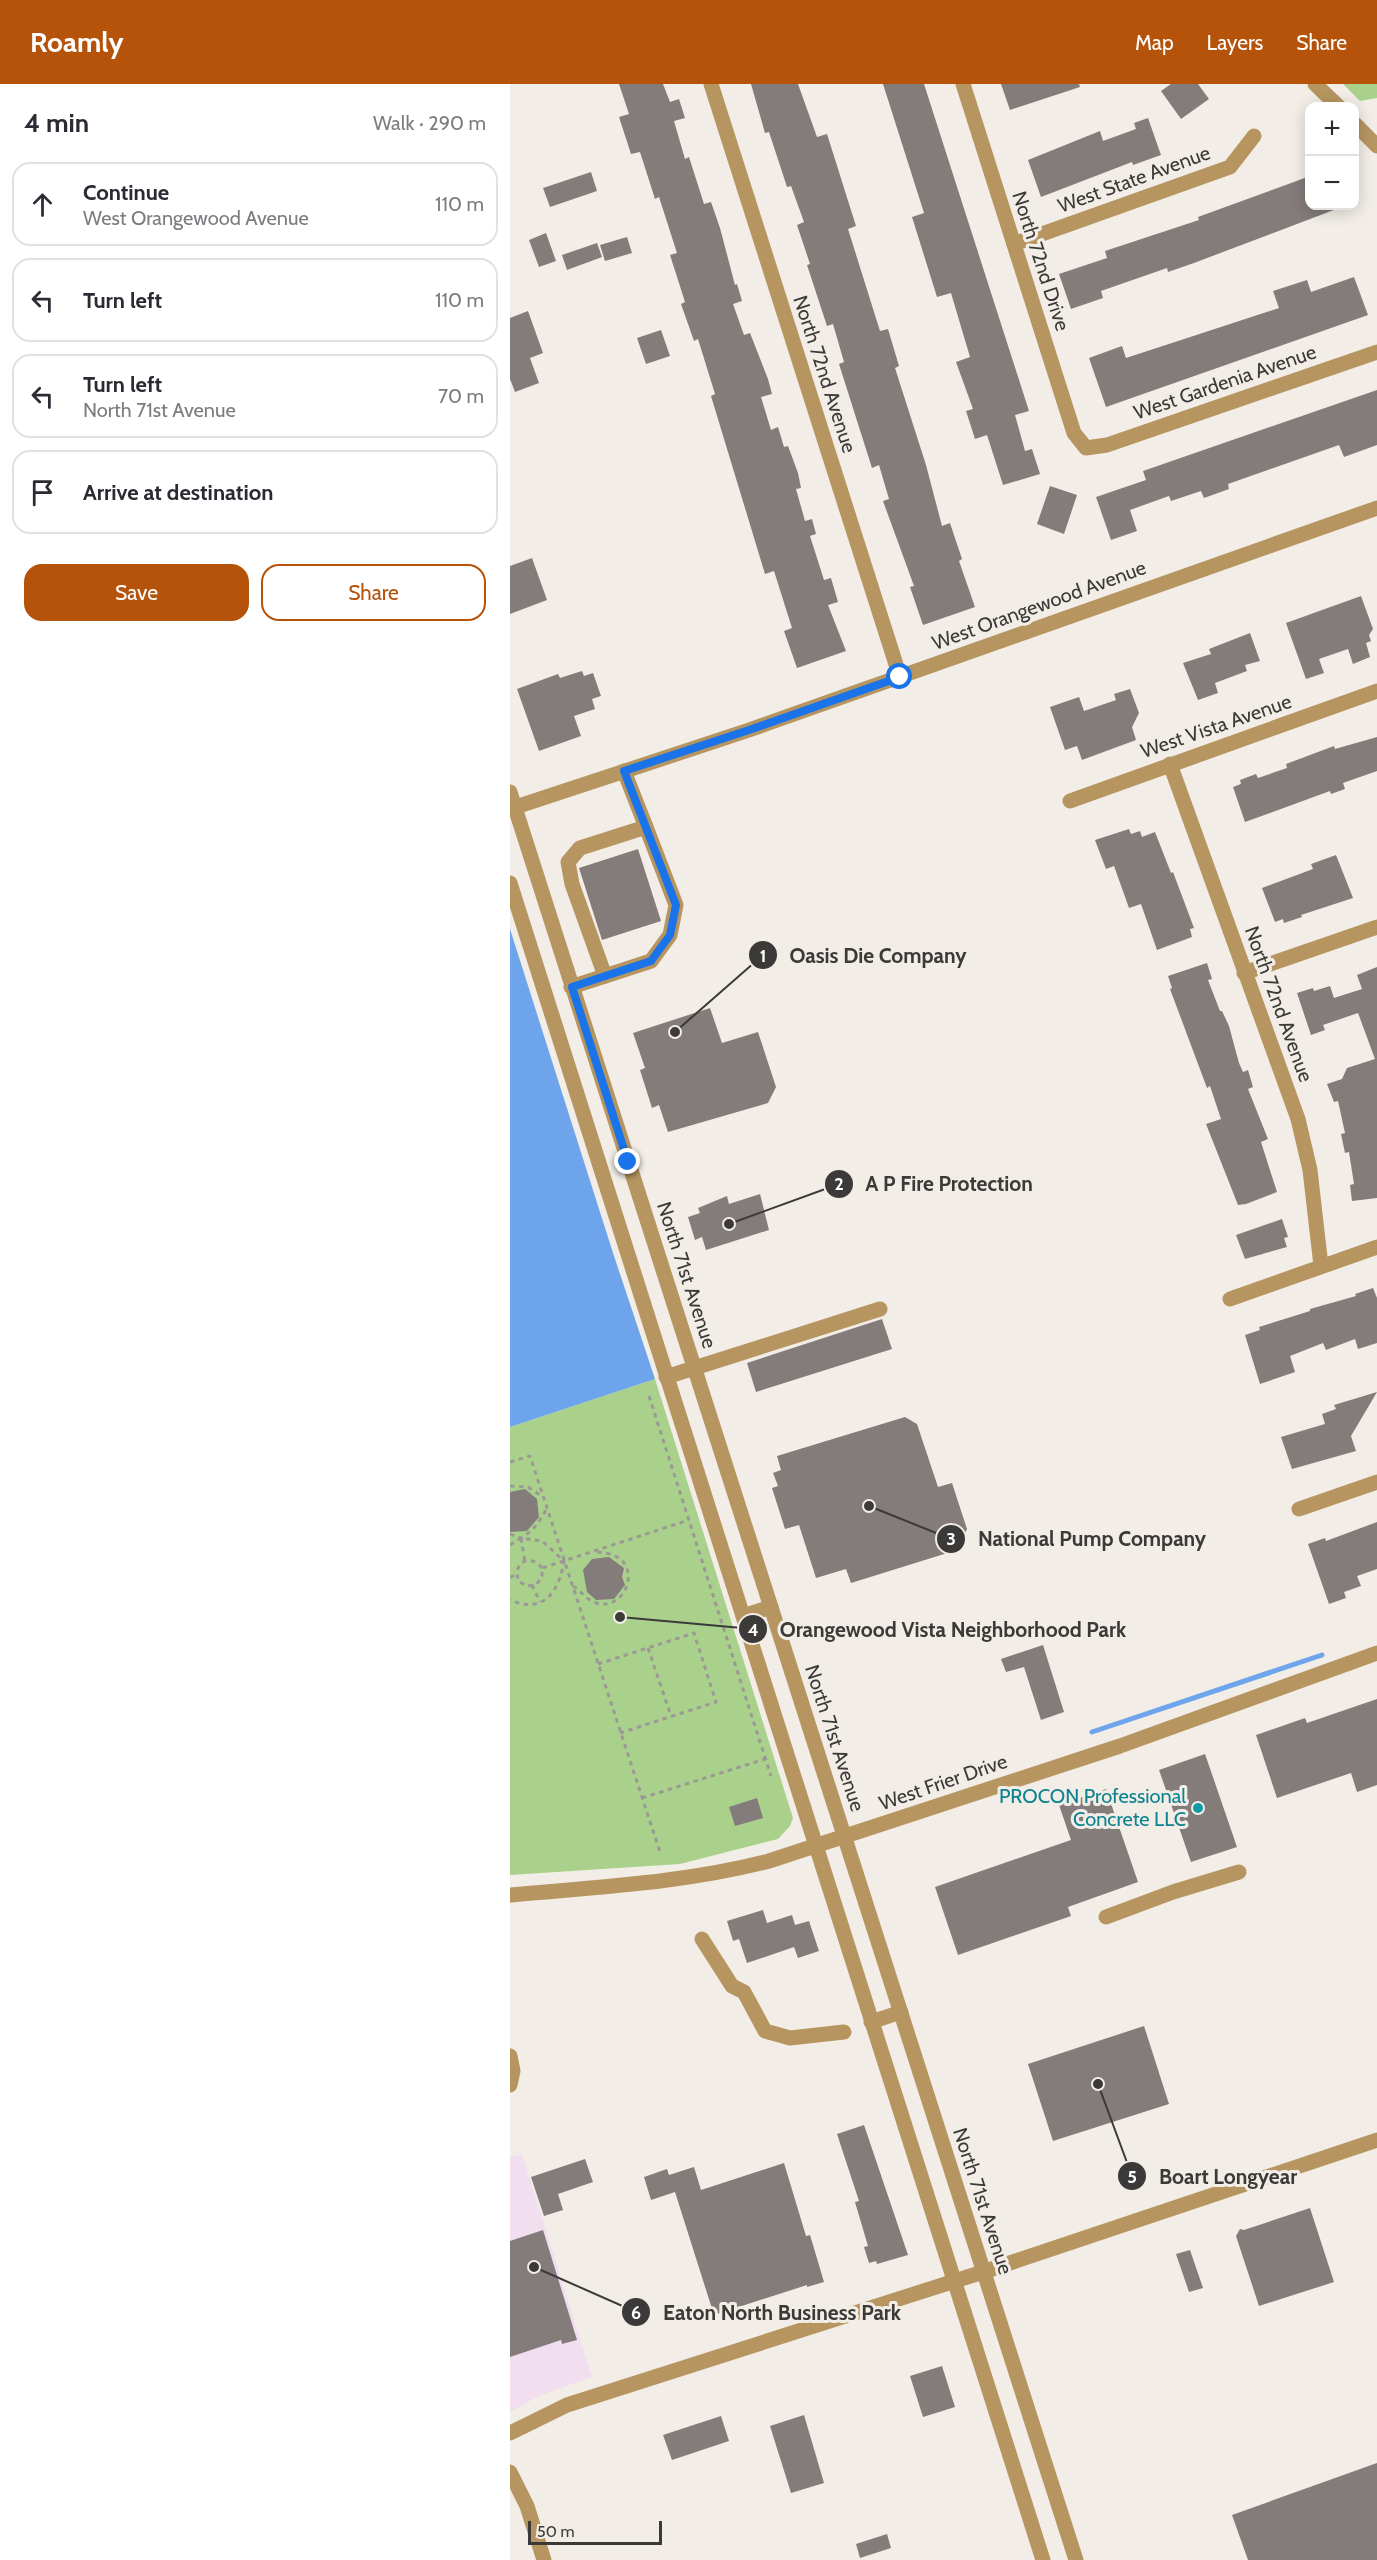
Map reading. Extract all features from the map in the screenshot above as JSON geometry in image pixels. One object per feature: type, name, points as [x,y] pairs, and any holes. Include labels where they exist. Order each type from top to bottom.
[{"type":"street","name":"North 72nd Avenue","points":[[711,84],[900,677]]},
{"type":"street","name":"North 72nd Drive","points":[[963,84],[1074,434],[1086,448]]},
{"type":"street","points":[[1315,84],[1334,102]]},
{"type":"street","points":[[1359,128],[1377,146]]},
{"type":"street","name":"West State Avenue","points":[[1014,244],[1230,167],[1254,136]]},
{"type":"street","name":"West Gardenia Avenue","points":[[1086,448],[1107,445],[1377,352]]},
{"type":"street","name":"West Orangewood Avenue","points":[[512,803],[624,771],[749,730],[1377,508]]},
{"type":"street","name":"West Vista Avenue","points":[[1070,801],[1377,691]]},
{"type":"street","name":"North 72nd Avenue","points":[[1170,764],[1290,1095],[1305,1143],[1314,1196],[1321,1266]]},
{"type":"street","points":[[572,987],[651,961],[670,935],[676,905],[624,771]]},
{"type":"street","name":"North 71st Avenue","points":[[512,803],[1076,2560]]},
{"type":"street","points":[[604,976],[572,884],[568,862],[580,848],[646,827]]},
{"type":"street","points":[[510,883],[1043,2560]]},
{"type":"street","points":[[1244,973],[1377,927]]},
{"type":"street","points":[[1230,1299],[1377,1247]]},
{"type":"street","points":[[666,1377],[880,1309]]},
{"type":"street","points":[[1299,1509],[1377,1482]]},
{"type":"street","points":[[743,1616],[771,1607]]},
{"type":"street","name":"West Frier Drive","points":[[510,1895],[690,1878],[746,1867],[816,1848],[999,1784],[1120,1746],[1377,1653]]},
{"type":"street","points":[[1106,1917],[1173,1892],[1239,1872]]},
{"type":"street","points":[[702,1939],[732,1986],[744,1992],[765,2031],[790,2038],[844,2032]]},
{"type":"street","points":[[871,2022],[901,2013]]},
{"type":"street","points":[[510,2056],[513,2071],[510,2085]]},
{"type":"street","points":[[510,2433],[567,2405],[983,2272],[1377,2140]]},
{"type":"street","points":[[510,2472],[527,2506],[544,2560]]},
{"type":"path","points":[[649,1396],[771,1776]]},
{"type":"path","points":[[510,1462],[530,1456],[661,1855]]},
{"type":"path","points":[[510,1486],[528,1487],[544,1498]]},
{"type":"path","points":[[510,1545],[538,1525],[547,1508]]},
{"type":"path","points":[[542,1569],[690,1520]]},
{"type":"path","points":[[510,1534],[542,1541],[564,1562]]},
{"type":"path","points":[[521,1538],[525,1562]]},
{"type":"path","points":[[572,1585],[595,1603],[604,1604],[622,1596],[628,1579],[624,1563],[617,1556],[595,1551]]},
{"type":"path","points":[[525,1562],[538,1563],[542,1569],[542,1576],[537,1584],[528,1586],[519,1582],[516,1575],[517,1567],[525,1562]]},
{"type":"path","points":[[510,1600],[521,1605],[540,1602],[549,1597],[559,1585],[564,1562]]},
{"type":"path","points":[[510,1577],[516,1575]]},
{"type":"path","points":[[532,1585],[540,1602]]},
{"type":"path","points":[[598,1664],[694,1633],[716,1702],[620,1733]]},
{"type":"path","points":[[648,1648],[671,1716]]},
{"type":"path","points":[[642,1798],[765,1759]]},
{"type":"shaded area","points":[[522,2154],[592,2377],[539,2396],[510,2412],[510,2157]]},
{"type":"green space","points":[[1343,84],[1377,84],[1377,98],[1360,101]]},
{"type":"green space","points":[[655,1379],[793,1818],[790,1826],[778,1839],[680,1864],[510,1875],[510,1427]]},
{"type":"water","points":[[510,929],[655,1379],[510,1427]]},
{"type":"building","points":[[619,84],[663,84],[670,102],[679,99],[685,118],[674,121],[685,159],[689,157],[704,204],[711,202],[720,228],[735,285],[737,284],[742,301],[733,304],[744,335],[750,333],[768,379],[772,394],[761,397],[771,430],[778,427],[784,447],[788,446],[798,473],[801,488],[796,489],[805,521],[812,519],[816,534],[810,536],[824,580],[831,578],[838,602],[828,605],[846,651],[797,668],[784,631],[792,628],[774,571],[765,574],[711,396],[715,394],[698,339],[694,341],[681,304],[685,302],[670,255],[677,253],[659,197],[655,199],[640,152],[631,154],[619,117],[629,114]]},
{"type":"building","points":[[751,84],[798,84],[817,137],[827,134],[856,226],[848,229],[880,331],[888,329],[899,366],[895,368],[926,465],[942,526],[950,523],[962,559],[959,561],[975,607],[923,625],[910,587],[914,586],[883,501],[889,499],[879,465],[872,468],[839,364],[844,362],[833,324],[827,326],[807,265],[810,264],[797,225],[804,222],[791,186],[787,187],[769,132],[765,133]]},
{"type":"building","points":[[883,84],[924,84],[1029,411],[1015,415],[1025,451],[1032,449],[1040,474],[1003,485],[987,435],[975,439],[966,411],[973,409],[956,362],[970,357],[951,293],[937,297],[912,217],[924,213]]},
{"type":"building","points":[[1001,84],[1079,84],[1080,87],[1010,110]]},
{"type":"building","points":[[1171,84],[1198,84],[1209,99],[1181,119],[1161,91]]},
{"type":"building","points":[[1148,118],[1161,155],[1133,165],[1132,162],[1041,197],[1028,160],[1100,131],[1103,141],[1136,129],[1134,123]]},
{"type":"building","points":[[591,172],[597,191],[550,207],[543,188]]},
{"type":"building","points":[[1305,178],[1305,210],[1334,210],[1194,263],[1168,272],[1167,268],[1101,291],[1103,298],[1071,309],[1059,274],[1107,258],[1105,251],[1199,220],[1198,217]]},
{"type":"building","points":[[546,233],[556,261],[539,267],[529,240]]},
{"type":"building","points":[[627,237],[632,253],[605,261],[600,245]]},
{"type":"building","points":[[597,243],[602,257],[567,270],[562,255]]},
{"type":"building","points":[[1354,277],[1368,315],[1106,407],[1089,358],[1122,346],[1126,358],[1279,308],[1273,291],[1307,280],[1311,292]]},
{"type":"building","points":[[528,311],[543,353],[530,358],[539,383],[515,392],[510,379],[510,318]]},
{"type":"building","points":[[661,330],[670,356],[646,364],[637,338]]},
{"type":"building","points":[[1377,390],[1377,445],[1344,457],[1339,445],[1228,484],[1229,489],[1204,498],[1201,491],[1171,501],[1169,496],[1130,510],[1137,531],[1111,540],[1096,497],[1146,480],[1143,471]]},
{"type":"building","points":[[1050,486],[1077,495],[1064,534],[1037,524]]},
{"type":"building","points":[[532,558],[547,600],[510,614],[510,566]]},
{"type":"building","points":[[1361,596],[1373,629],[1369,635],[1371,641],[1366,643],[1370,657],[1353,664],[1348,649],[1319,659],[1324,673],[1306,679],[1286,623]]},
{"type":"building","points":[[1250,633],[1260,661],[1245,665],[1247,671],[1215,683],[1218,693],[1198,700],[1183,663],[1211,654],[1209,649]]},
{"type":"building","points":[[582,671],[584,676],[593,673],[601,696],[592,699],[595,709],[574,716],[581,736],[539,751],[517,689],[558,674],[560,678]]},
{"type":"building","points":[[1130,689],[1139,713],[1132,727],[1136,740],[1082,760],[1077,746],[1065,750],[1050,707],[1079,697],[1084,711],[1116,700],[1114,694]]},
{"type":"building","points":[[1377,737],[1377,771],[1343,783],[1345,789],[1331,794],[1330,791],[1245,822],[1233,787],[1241,784],[1240,780],[1256,774],[1258,778],[1287,768],[1286,764],[1334,746],[1335,749]]},
{"type":"building","points":[[1129,829],[1131,834],[1140,831],[1142,837],[1155,832],[1194,928],[1190,929],[1192,937],[1157,950],[1141,904],[1129,908],[1114,866],[1106,869],[1095,840]]},
{"type":"building","points":[[638,849],[661,921],[602,940],[579,868]]},
{"type":"building","points":[[1336,855],[1353,898],[1284,923],[1283,919],[1275,922],[1262,888],[1313,869],[1311,864]]},
{"type":"building","points":[[1207,963],[1212,979],[1208,980],[1220,1011],[1229,1026],[1239,1063],[1243,1072],[1248,1070],[1253,1087],[1248,1089],[1268,1139],[1261,1142],[1277,1192],[1246,1204],[1238,1205],[1206,1124],[1221,1119],[1210,1086],[1207,1088],[1170,989],[1172,988],[1168,976]]},
{"type":"building","points":[[1377,967],[1377,1198],[1352,1201],[1350,1185],[1354,1184],[1349,1152],[1345,1153],[1341,1134],[1345,1133],[1338,1101],[1334,1102],[1327,1084],[1342,1079],[1347,1068],[1375,1059],[1358,1013],[1323,1025],[1325,1030],[1311,1035],[1297,993],[1330,986],[1334,998],[1362,989],[1357,975]]},
{"type":"building","points":[[710,1008],[722,1043],[758,1032],[776,1087],[768,1103],[668,1132],[659,1105],[652,1108],[640,1070],[645,1068],[633,1033]]},
{"type":"building","points":[[760,1194],[769,1230],[706,1250],[702,1237],[695,1240],[688,1217],[700,1213],[698,1208],[727,1196],[729,1204]]},
{"type":"building","points":[[1282,1219],[1288,1237],[1284,1238],[1287,1247],[1245,1259],[1236,1235]]},
{"type":"building","points":[[1373,1288],[1377,1298],[1377,1343],[1358,1349],[1355,1339],[1326,1350],[1323,1343],[1290,1356],[1295,1372],[1260,1384],[1245,1335],[1260,1330],[1259,1327],[1356,1296],[1355,1294]]},
{"type":"building","points":[[882,1319],[892,1349],[756,1392],[747,1363]]},
{"type":"building","points":[[1377,1392],[1351,1436],[1356,1451],[1292,1469],[1281,1437],[1325,1424],[1322,1414],[1336,1409],[1334,1405]]},
{"type":"building","points":[[905,1417],[917,1424],[938,1487],[952,1483],[967,1529],[957,1550],[851,1583],[846,1569],[816,1578],[799,1525],[785,1529],[772,1488],[778,1486],[773,1473],[781,1470],[777,1456]]},
{"type":"building","points":[[525,1489],[537,1499],[539,1517],[527,1531],[510,1532],[510,1492]]},
{"type":"building","points":[[1377,1522],[1377,1569],[1357,1576],[1361,1586],[1344,1592],[1346,1598],[1329,1604],[1308,1544],[1325,1538],[1326,1541]]},
{"type":"building","points":[[609,1557],[624,1568],[622,1577],[625,1585],[614,1599],[596,1600],[587,1592],[583,1570],[592,1559]]},
{"type":"building","points":[[1043,1645],[1064,1712],[1041,1720],[1024,1667],[1006,1672],[1001,1659]]},
{"type":"building","points":[[1377,1699],[1377,1785],[1357,1792],[1351,1773],[1277,1798],[1256,1735],[1305,1718],[1307,1723]]},
{"type":"building","name":"PROCON Professional Concrete LLC","points":[[1205,1754],[1237,1847],[1191,1862],[1159,1770]]},
{"type":"building","points":[[1106,1789],[1138,1882],[1068,1907],[1071,1916],[958,1955],[935,1887],[1071,1840],[1059,1805]]},
{"type":"building","points":[[757,1798],[763,1818],[735,1826],[729,1807]]},
{"type":"building","points":[[763,1910],[767,1923],[792,1915],[795,1925],[809,1921],[819,1951],[798,1958],[794,1947],[747,1963],[739,1939],[733,1941],[727,1921]]},
{"type":"building","points":[[1144,2026],[1169,2104],[1053,2141],[1028,2064]]},
{"type":"building","points":[[864,2125],[908,2255],[877,2264],[876,2261],[869,2263],[864,2247],[868,2246],[855,2202],[859,2201],[837,2134]]},
{"type":"building","points":[[585,2159],[593,2182],[558,2194],[563,2210],[544,2216],[531,2177]]},
{"type":"building","points":[[784,2163],[806,2236],[810,2235],[824,2282],[807,2287],[807,2285],[714,2315],[675,2192],[651,2200],[644,2177],[667,2169],[669,2175],[694,2167],[701,2190]]},
{"type":"building","points":[[1310,2208],[1334,2282],[1259,2306],[1236,2236],[1240,2229],[1244,2230]]},
{"type":"building","points":[[543,2230],[577,2340],[562,2344],[561,2340],[510,2357],[510,2241]]},
{"type":"building","points":[[1190,2250],[1203,2288],[1189,2292],[1176,2254]]},
{"type":"building","points":[[942,2366],[955,2407],[923,2417],[910,2376]]},
{"type":"building","points":[[804,2415],[824,2483],[791,2493],[770,2426]]},
{"type":"building","points":[[721,2416],[729,2441],[672,2460],[663,2435]]},
{"type":"building","points":[[1377,2463],[1377,2560],[1248,2560],[1232,2515]]},
{"type":"building","points":[[887,2534],[891,2548],[860,2558],[856,2544]]},
{"type":"waterway","points":[[1092,1732],[1322,1655]]},
{"type":"place","name":"Oasis Die Company","points":[[675,1032]]},
{"type":"place","name":"A P Fire Protection","points":[[729,1224]]},
{"type":"place","name":"National Pump Company","points":[[869,1506]]},
{"type":"place","name":"Orangewood Vista Neighborhood Park","points":[[620,1617]]},
{"type":"place","name":"PROCON Professional Concrete LLC","points":[[1198,1808]]},
{"type":"place","name":"Boart Longyear","points":[[1098,2084]]},
{"type":"place","name":"Eaton North Business Park","points":[[534,2267]]},
{"type":"route","points":[[628,1162],[572,987],[651,961],[670,935],[676,905],[624,771],[900,677]]}]
